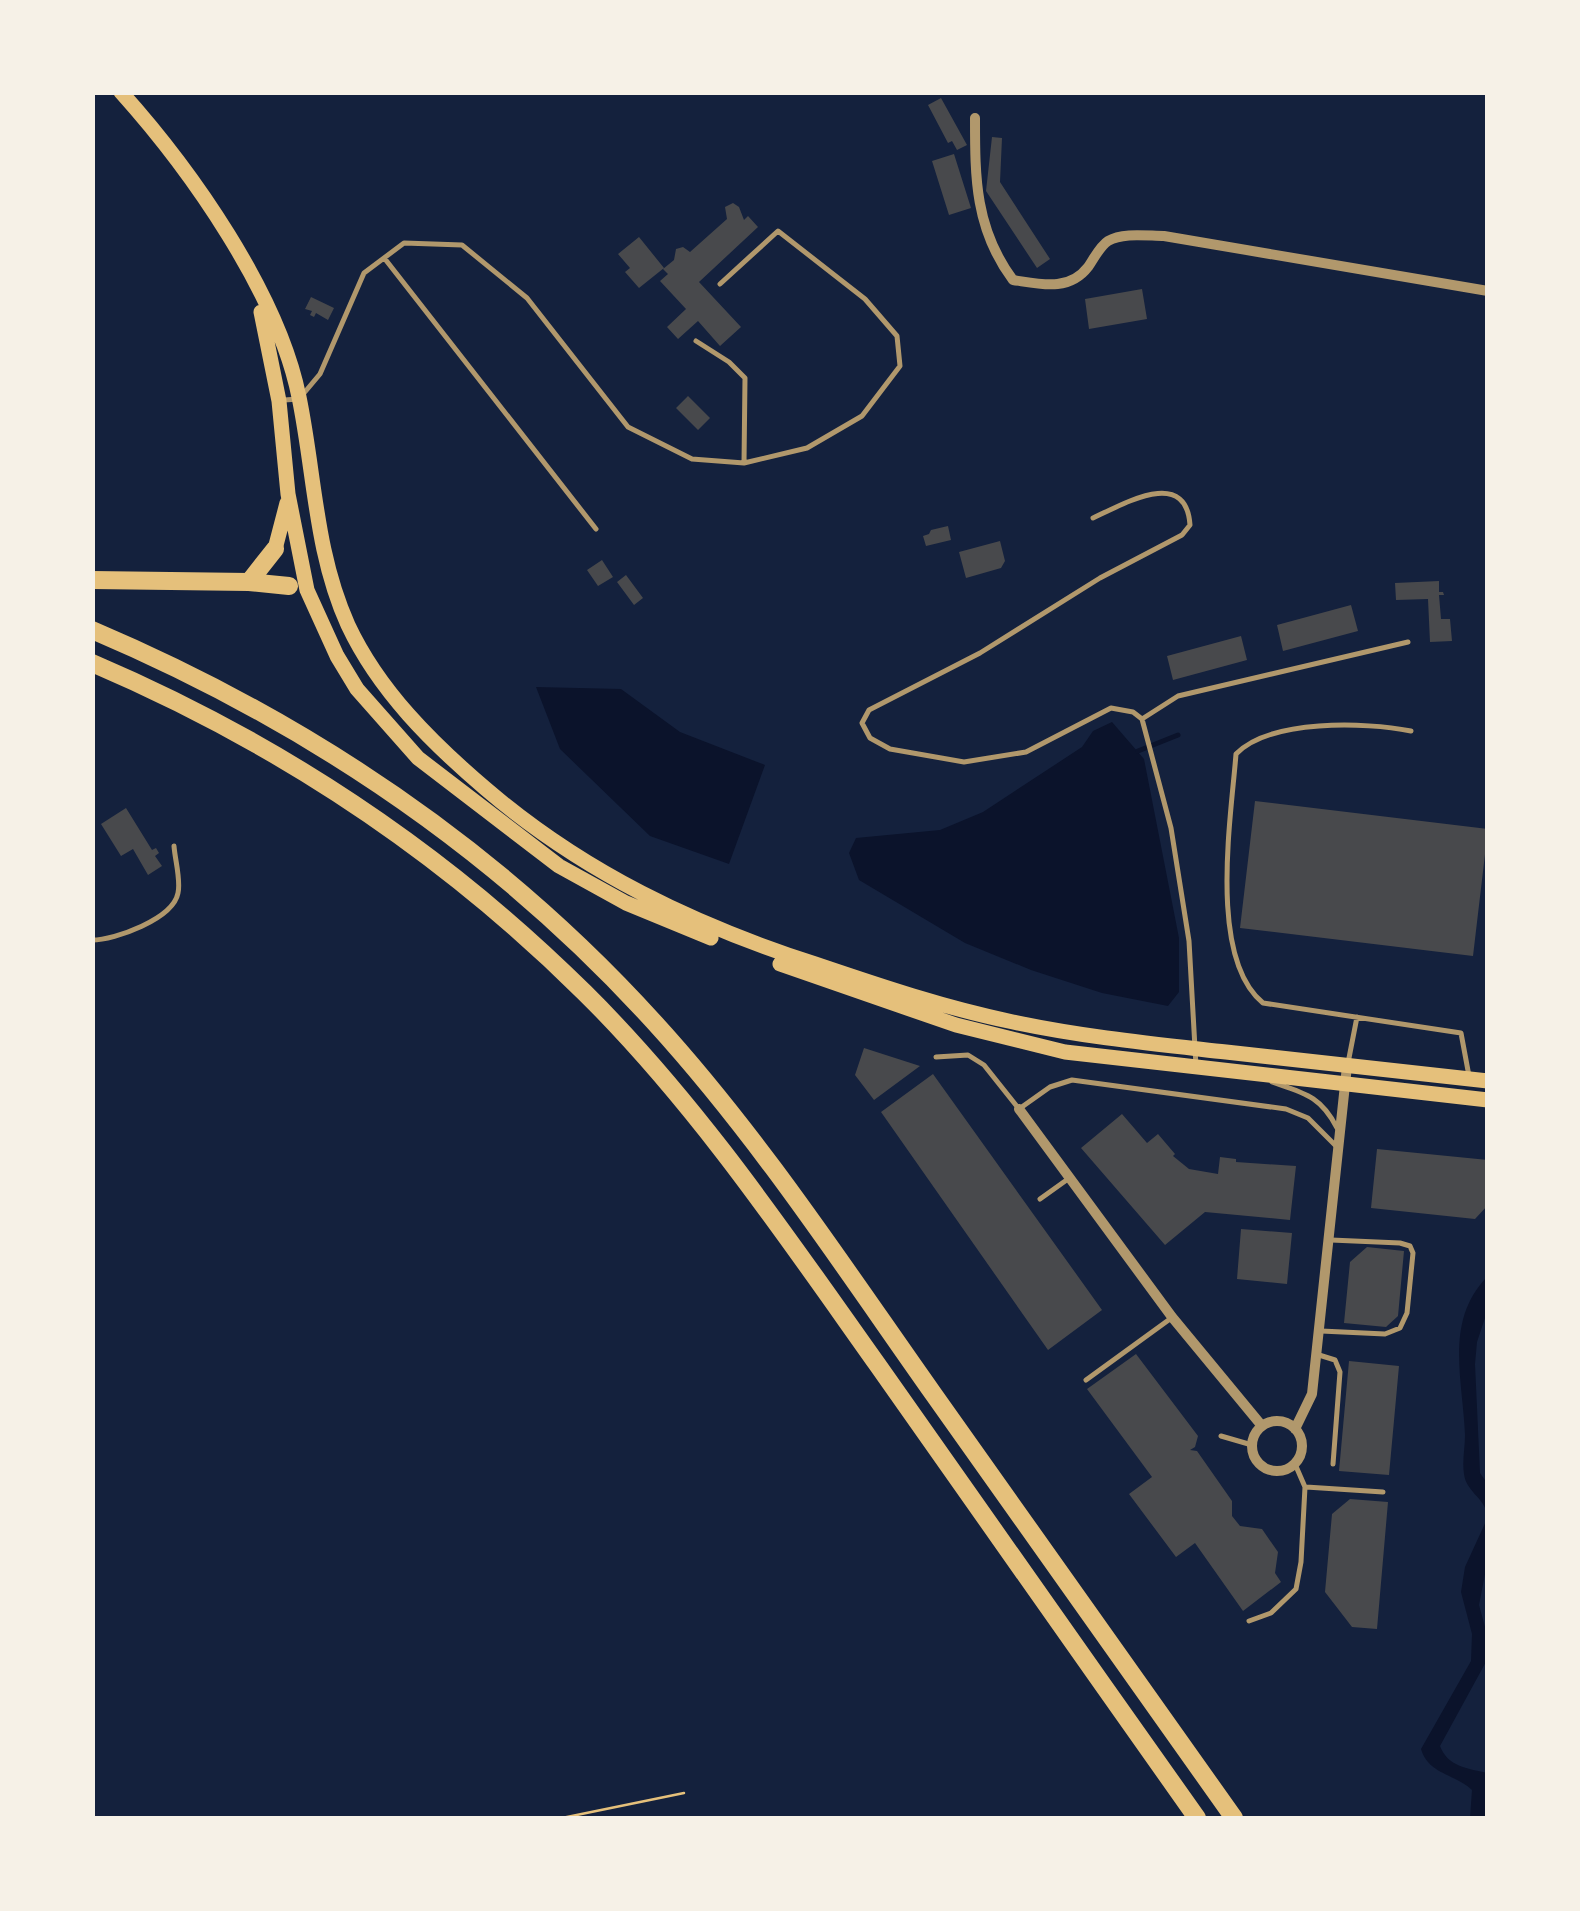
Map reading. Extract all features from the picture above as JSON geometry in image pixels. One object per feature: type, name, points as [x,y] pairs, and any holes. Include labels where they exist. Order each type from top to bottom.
[{"type":"highway","points":[[249,582],[275,549]]},
{"type":"highway","points":[[92,580],[249,582],[298,588]]},
{"type":"highway","points":[[92,630],[153,656],[276,719],[370,777],[517,888],[618,983],[712,1090],[808,1214],[1234,1818]]},
{"type":"highway","points":[[92,663],[220,723],[350,800],[463,883],[585,993],[678,1094],[797,1251],[1197,1818]]},
{"type":"main road","points":[[121,92],[185,168],[254,284],[288,356],[300,399],[317,524],[335,596],[378,678],[467,773],[507,807],[610,877],[659,905],[760,946],[908,994],[1008,1021],[1098,1038],[1488,1081]]},
{"type":"main road","points":[[254,284],[279,401],[298,588],[357,689],[418,758],[559,866],[662,920],[956,1025],[1016,1042],[1196,1069],[1488,1100]]},
{"type":"main road","points":[[275,549],[288,494]]},
{"type":"main road","points":[[298,588],[335,596]]},
{"type":"main road","points":[[455,788],[467,773]]},
{"type":"street","points":[[976,118],[974,187],[996,258],[1013,280],[1064,284],[1082,274],[1108,241],[1130,236],[1164,236],[1488,292]]},
{"type":"street","points":[[1295,1428],[1312,1394],[1348,1066]]},
{"type":"street","points":[[1019,1108],[1172,1317],[1262,1426]]},
{"type":"street","points":[[1279,1421],[1295,1428],[1302,1446],[1296,1464],[1277,1472],[1267,1469],[1254,1455],[1252,1445],[1262,1426],[1279,1421]]},
{"type":"lane","points":[[279,401],[300,399],[320,374],[364,274],[404,243],[462,245],[527,298],[628,427],[692,459],[744,462],[806,448],[862,416],[900,366],[897,336],[865,300],[778,230],[720,284]]},
{"type":"lane","points":[[384,258],[596,528]]},
{"type":"lane","points":[[696,341],[745,378],[744,462]]},
{"type":"lane","points":[[1094,518],[1152,492],[1165,492],[1190,512],[1190,526],[1182,535],[1100,578],[980,653],[869,710],[862,723],[870,738],[890,750],[964,762],[1026,752],[1111,708],[1132,712],[1142,719],[1171,828],[1190,941],[1196,1069]]},
{"type":"lane","points":[[1142,719],[1178,696],[1408,642]]},
{"type":"lane","points":[[1411,731],[1378,724],[1334,724],[1258,737],[1236,754],[1225,893],[1236,960],[1248,990],[1263,1002],[1461,1033],[1470,1079]]},
{"type":"lane","points":[[92,940],[110,940],[169,909],[178,894],[174,846]]},
{"type":"lane","points":[[1348,1066],[1357,1017]]},
{"type":"lane","points":[[936,1058],[968,1056],[984,1065],[1019,1108],[1050,1087],[1072,1080],[1185,1094],[1298,1113],[1339,1149]]},
{"type":"lane","points":[[1250,1074],[1308,1094],[1327,1108],[1341,1134]]},
{"type":"lane","points":[[1040,1198],[1068,1179]]},
{"type":"lane","points":[[1318,1331],[1385,1334],[1400,1328],[1407,1312],[1413,1253],[1410,1246],[1400,1242],[1327,1240]]},
{"type":"lane","points":[[1086,1380],[1172,1317]]},
{"type":"lane","points":[[1316,1355],[1335,1360],[1340,1372],[1332,1464]]},
{"type":"lane","points":[[1221,1436],[1252,1445]]},
{"type":"lane","points":[[1249,1620],[1271,1613],[1296,1589],[1305,1487],[1296,1464]]},
{"type":"lane","points":[[1305,1487],[1383,1492]]},
{"type":"path","points":[[562,1818],[684,1793]]},
{"type":"water","points":[[536,687],[621,689],[680,732],[765,765],[729,864],[650,836],[560,749]]},
{"type":"water","points":[[1112,722],[1144,759],[1179,938],[1179,992],[1168,1006],[1102,993],[1031,970],[965,943],[859,880],[849,853],[856,838],[940,830],[983,812],[1082,747],[1093,731]]},
{"type":"water","points":[[1487,1277],[1487,1312],[1475,1364],[1480,1473],[1487,1483],[1487,1513],[1464,1474],[1459,1352],[1465,1313]]},
{"type":"water","points":[[1487,1519],[1487,1564],[1479,1605],[1487,1634],[1487,1660],[1440,1746],[1453,1762],[1487,1773],[1486,1818],[1470,1818],[1472,1790],[1436,1769],[1421,1749],[1471,1661],[1472,1634],[1461,1592],[1465,1567]]},
{"type":"building","points":[[941,98],[967,145],[957,150],[952,141],[948,143],[928,105]]},
{"type":"building","points":[[992,137],[1002,138],[1000,182],[1050,259],[1037,268],[986,191]]},
{"type":"building","points":[[954,154],[971,208],[949,215],[932,161]]},
{"type":"building","points":[[733,203],[744,220],[748,216],[758,227],[699,282],[741,327],[720,346],[698,321],[678,339],[667,327],[686,309],[660,281],[668,274],[663,269],[674,260],[676,249],[683,247],[690,252],[727,219],[725,207]]},
{"type":"building","points":[[639,237],[664,268],[639,288],[625,272],[630,268],[618,254]]},
{"type":"building","points":[[1142,289],[1147,319],[1089,329],[1085,299]]},
{"type":"building","points":[[311,297],[334,308],[328,320],[316,313],[314,317],[310,315],[312,311],[305,309]]},
{"type":"building","points":[[688,396],[710,418],[698,430],[676,408]]},
{"type":"building","points":[[948,526],[951,540],[926,546],[923,536]]},
{"type":"building","points":[[1000,541],[1005,561],[1001,568],[966,578],[959,552]]},
{"type":"building","points":[[602,560],[613,577],[598,586],[587,570]]},
{"type":"building","points":[[626,575],[643,598],[634,605],[617,582]]},
{"type":"building","points":[[1439,581],[1439,592],[1444,595],[1439,595],[1441,619],[1450,619],[1452,641],[1430,642],[1428,599],[1396,600],[1395,583]]},
{"type":"building","points":[[1351,605],[1358,631],[1283,651],[1277,625]]},
{"type":"building","points":[[1241,636],[1247,660],[1173,680],[1167,656]]},
{"type":"building","points":[[1255,801],[1488,829],[1473,956],[1240,928]]},
{"type":"building","points":[[126,808],[152,850],[156,848],[159,853],[155,856],[162,866],[148,875],[133,849],[121,856],[101,824]]},
{"type":"building","points":[[864,1048],[920,1066],[874,1100],[855,1075]]},
{"type":"building","points":[[933,1074],[1102,1310],[1048,1350],[881,1112]]},
{"type":"building","points":[[1122,1114],[1147,1143],[1158,1134],[1173,1156],[1189,1169],[1218,1174],[1220,1157],[1236,1162],[1296,1166],[1290,1220],[1205,1212],[1165,1245],[1081,1148]]},
{"type":"building","points":[[1377,1149],[1488,1160],[1488,1205],[1475,1219],[1371,1208]]},
{"type":"building","points":[[1241,1229],[1292,1233],[1287,1284],[1237,1279]]},
{"type":"building","points":[[1367,1247],[1404,1251],[1398,1316],[1386,1327],[1344,1323],[1350,1262]]},
{"type":"building","points":[[1136,1354],[1198,1436],[1190,1450],[1197,1451],[1232,1501],[1232,1516],[1240,1526],[1262,1529],[1278,1552],[1275,1573],[1281,1582],[1243,1611],[1195,1543],[1176,1557],[1129,1494],[1152,1477],[1087,1389]]},
{"type":"building","points":[[1349,1361],[1399,1366],[1389,1475],[1339,1471]]},
{"type":"building","points":[[1350,1499],[1388,1502],[1377,1629],[1352,1627],[1325,1592],[1332,1514]]},
{"type":"waterway","points":[[1138,751],[1178,735]]}]
